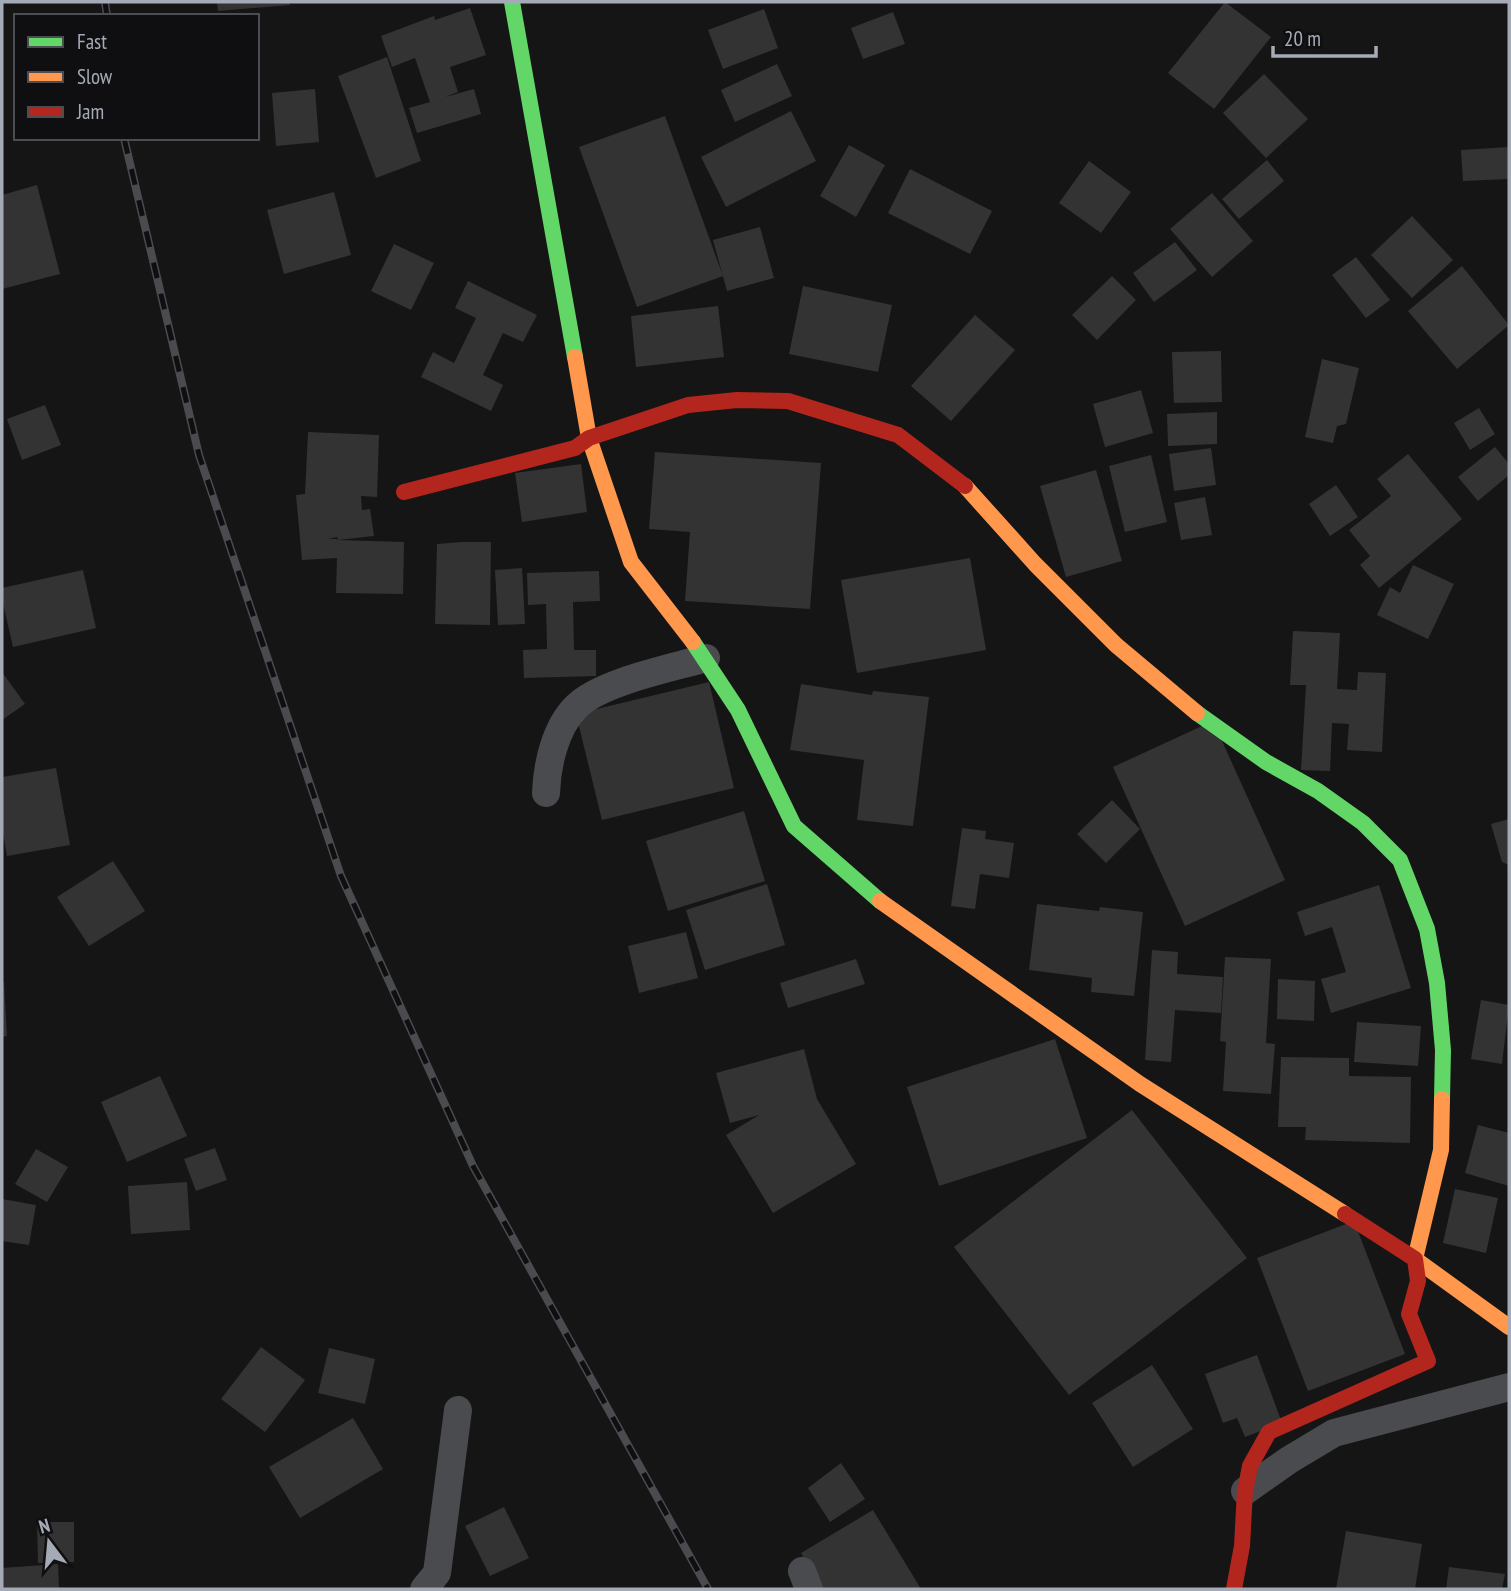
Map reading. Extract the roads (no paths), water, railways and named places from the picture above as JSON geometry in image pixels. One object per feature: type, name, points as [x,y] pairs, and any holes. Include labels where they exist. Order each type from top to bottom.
[{"type":"street","points":[[512,2],[589,438],[631,562],[706,658],[738,710],[794,826],[892,911],[1140,1084],[1415,1259],[1509,1327]]},
{"type":"street","points":[[404,492],[575,448],[589,438],[688,405],[737,400],[788,401],[898,435],[962,482],[1035,564],[1116,645],[1206,720],[1266,762],[1318,791],[1363,823],[1400,860],[1427,929],[1437,983],[1443,1050],[1441,1150],[1415,1259],[1418,1282],[1409,1314],[1427,1361],[1269,1432],[1251,1466],[1245,1491],[1242,1546],[1234,1589]]},
{"type":"street","points":[[546,793],[547,772],[557,740],[576,706],[608,687],[706,658]]},
{"type":"street","points":[[1245,1491],[1334,1433],[1509,1387]]},
{"type":"street","points":[[424,1589],[437,1573],[458,1410]]},
{"type":"railway","points":[[105,2],[107,14]]},
{"type":"railway","points":[[124,140],[199,455],[341,876],[473,1166],[708,1589]]}]
